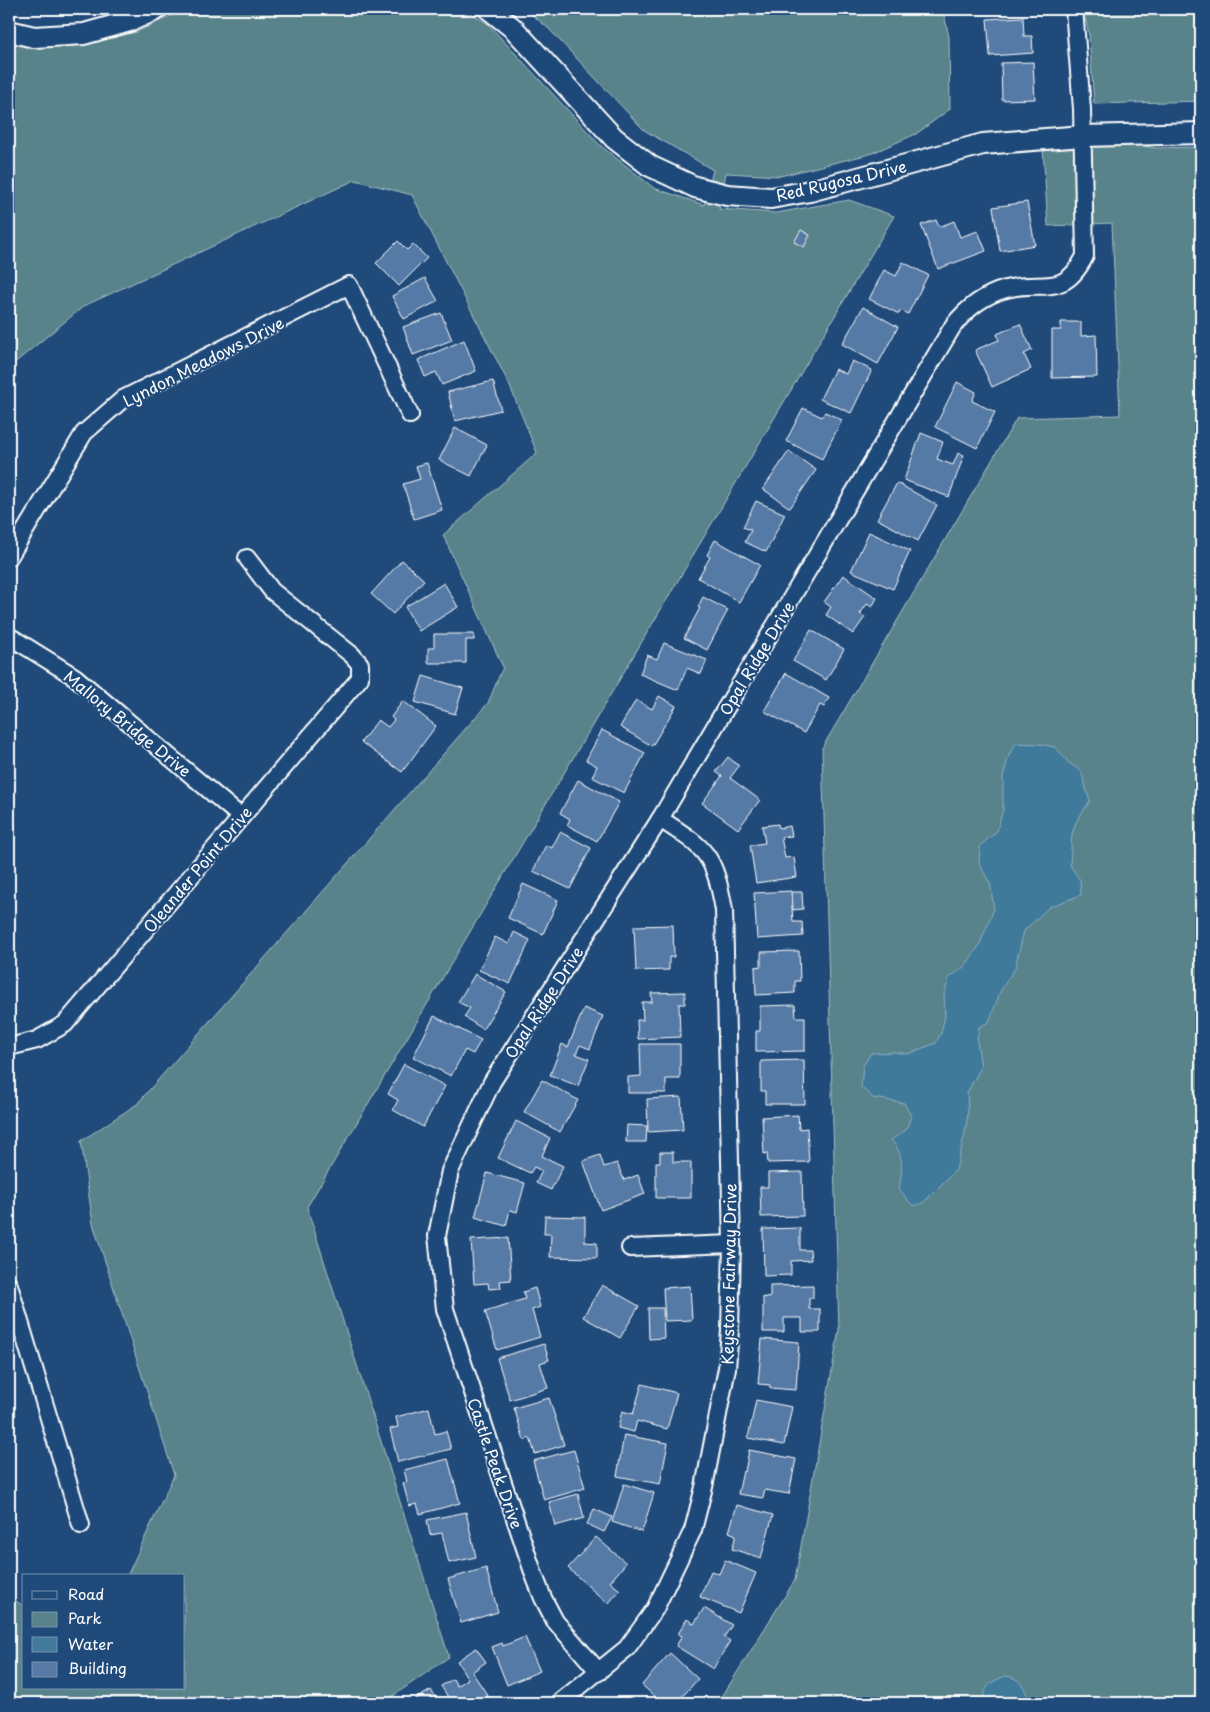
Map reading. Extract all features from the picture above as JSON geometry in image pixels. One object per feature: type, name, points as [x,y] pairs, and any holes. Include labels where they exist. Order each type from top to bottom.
[{"type":"street","points":[[9,31],[34,36],[84,34],[130,21],[157,9]]},
{"type":"street","name":"Red Rugosa Drive","points":[[489,9],[514,29],[614,138],[650,166],[695,187],[727,194],[771,198],[810,191],[983,144],[1083,136],[1199,133]]},
{"type":"street","name":"Opal Ridge Drive","points":[[438,1236],[450,1171],[492,1082],[660,819],[953,326],[965,311],[985,297],[1007,289],[1055,285],[1068,280],[1079,269],[1085,256],[1083,136],[1074,9]]},
{"type":"street","name":"Lyndon Meadows Drive","points":[[9,557],[84,433],[123,399],[350,285],[410,415]]},
{"type":"street","name":"Oleander Point Drive","points":[[9,1047],[38,1040],[65,1024],[360,678],[360,664],[352,655],[272,591],[247,558]]},
{"type":"street","name":"Mallory Bridge Drive","points":[[9,636],[75,676],[241,817]]},
{"type":"street","name":"Keystone Fairway Drive","points":[[559,1703],[626,1648],[655,1609],[693,1530],[704,1487],[727,1368],[732,1244],[724,910],[715,870],[706,852],[691,839],[660,819]]},
{"type":"street","name":"Castle Peak Drive","points":[[438,1236],[445,1309],[534,1575],[543,1598],[556,1621],[599,1672]]},
{"type":"street","points":[[630,1248],[732,1244]]},
{"type":"street","points":[[9,1285],[80,1525]]},
{"type":"green space","points":[[185,9],[465,9],[488,24],[601,146],[654,188],[704,205],[713,170],[644,130],[548,28],[525,9],[943,9],[949,37],[950,109],[916,134],[870,154],[780,176],[726,173],[719,209],[776,213],[849,200],[894,216],[307,1207],[449,1657],[383,1703],[9,1703],[9,1595],[22,1605],[22,1690],[185,1690],[185,1574],[128,1574],[174,1475],[93,1224],[81,1141],[137,1104],[488,703],[503,667],[443,535],[537,453],[509,384],[412,195],[355,180],[84,306],[12,365],[9,370],[9,39],[42,47],[93,42],[137,32]]},
{"type":"green space","points":[[1083,9],[1201,9],[1201,101],[1094,104],[1089,35]]},
{"type":"green space","points":[[1140,145],[1155,148],[1201,147],[1201,1703],[718,1703],[795,1580],[839,1330],[822,748],[1017,418],[1120,415],[1112,223],[1048,226],[1043,149]]},
{"type":"water","points":[[1016,743],[1055,747],[1069,763],[1081,771],[1090,801],[1076,822],[1072,834],[1070,865],[1080,880],[1081,895],[1049,907],[1024,931],[1015,968],[1001,990],[989,1022],[979,1027],[977,1041],[981,1067],[967,1093],[968,1113],[956,1170],[923,1203],[913,1206],[899,1189],[901,1163],[899,1151],[891,1140],[906,1130],[911,1116],[904,1103],[873,1098],[861,1087],[863,1066],[871,1053],[894,1052],[908,1054],[936,1043],[941,1033],[945,1016],[944,995],[949,978],[965,966],[979,946],[994,909],[990,883],[979,864],[980,846],[997,831],[1003,809],[1003,776],[1009,755]]},
{"type":"water","points":[[1005,1676],[1019,1681],[1029,1703],[982,1703],[986,1689],[995,1681]]},
{"type":"building","points":[[1023,17],[1024,36],[1032,36],[1033,53],[990,56],[987,19]]},
{"type":"building","points":[[1033,62],[1035,99],[1002,100],[1001,63]]},
{"type":"building","points":[[1027,202],[1035,245],[1000,251],[993,207]]},
{"type":"building","points":[[936,220],[939,227],[954,221],[960,237],[978,231],[986,251],[938,269],[921,225]]},
{"type":"building","points":[[801,230],[810,235],[804,247],[794,242]]},
{"type":"building","points":[[398,241],[407,250],[413,244],[427,258],[399,286],[376,263]]},
{"type":"building","points":[[903,262],[928,275],[908,314],[901,310],[899,314],[869,299],[884,270],[896,276]]},
{"type":"building","points":[[425,278],[438,301],[404,319],[392,296]]},
{"type":"building","points":[[863,307],[898,327],[878,364],[842,344]]},
{"type":"building","points":[[441,313],[452,340],[413,355],[403,327]]},
{"type":"building","points":[[1061,322],[1081,322],[1081,336],[1096,335],[1097,377],[1052,378],[1052,330],[1061,330]]},
{"type":"building","points":[[1020,324],[1032,350],[1024,354],[1031,369],[992,387],[975,350],[999,340],[997,334]]},
{"type":"building","points":[[464,340],[476,371],[442,385],[436,372],[425,377],[418,360]]},
{"type":"building","points":[[852,361],[872,370],[851,413],[820,399],[835,369],[846,374]]},
{"type":"building","points":[[493,381],[501,410],[455,421],[448,392]]},
{"type":"building","points":[[957,382],[976,392],[972,401],[995,412],[977,448],[935,427]]},
{"type":"building","points":[[803,408],[822,417],[825,412],[842,420],[822,459],[786,441]]},
{"type":"building","points":[[455,428],[487,445],[471,476],[439,460]]},
{"type":"building","points":[[921,433],[943,442],[937,459],[953,465],[958,453],[964,455],[949,497],[904,480]]},
{"type":"building","points":[[789,451],[816,470],[790,508],[763,489]]},
{"type":"building","points":[[427,463],[442,510],[414,519],[403,484],[420,479],[416,466]]},
{"type":"building","points":[[897,483],[937,505],[918,541],[877,519]]},
{"type":"building","points":[[756,501],[785,514],[766,552],[745,542],[751,530],[743,527]]},
{"type":"building","points":[[869,532],[910,551],[893,589],[851,571]]},
{"type":"building","points":[[715,540],[760,565],[739,602],[698,578],[710,557],[707,555]]},
{"type":"building","points":[[402,560],[424,580],[393,614],[371,594]]},
{"type":"building","points":[[843,575],[877,598],[872,607],[867,604],[860,614],[865,617],[853,634],[826,615],[831,607],[824,602]]},
{"type":"building","points":[[444,583],[458,607],[419,631],[405,607]]},
{"type":"building","points":[[703,597],[728,610],[707,650],[684,638],[700,608],[698,607]]},
{"type":"building","points":[[811,630],[844,649],[826,680],[793,661]]},
{"type":"building","points":[[434,634],[474,634],[474,640],[466,640],[466,663],[428,663],[428,648],[434,648]]},
{"type":"building","points":[[664,643],[707,660],[701,674],[687,668],[678,690],[640,674],[647,655],[657,659]]},
{"type":"building","points":[[786,673],[829,698],[824,707],[820,705],[804,733],[764,711]]},
{"type":"building","points":[[423,676],[463,688],[455,714],[415,702]]},
{"type":"building","points":[[659,696],[676,706],[652,746],[620,727],[636,700],[652,709]]},
{"type":"building","points":[[403,701],[436,726],[402,772],[361,742],[378,720],[388,727],[394,720],[391,717]]},
{"type":"building","points":[[602,730],[645,753],[624,793],[592,777],[597,766],[586,760]]},
{"type":"building","points":[[728,757],[739,766],[730,778],[760,800],[738,829],[702,803],[722,776],[716,772]]},
{"type":"building","points":[[578,780],[619,802],[597,841],[567,825],[570,819],[560,813]]},
{"type":"building","points":[[778,824],[779,828],[790,826],[792,836],[781,837],[785,858],[794,857],[797,877],[756,883],[750,845],[765,843],[762,826]]},
{"type":"building","points":[[560,832],[591,848],[570,889],[533,871],[546,845],[552,848]]},
{"type":"building","points":[[523,884],[558,900],[543,934],[508,918]]},
{"type":"building","points":[[791,891],[793,922],[802,922],[803,936],[757,939],[754,893]]},
{"type":"building","points":[[792,892],[802,892],[803,909],[793,910]]},
{"type":"building","points":[[673,925],[674,957],[669,957],[669,970],[636,971],[634,926]]},
{"type":"building","points":[[514,932],[530,940],[510,984],[479,970],[495,937],[509,944]]},
{"type":"building","points":[[799,951],[800,981],[795,981],[795,993],[756,995],[755,967],[761,966],[761,952]]},
{"type":"building","points":[[475,974],[506,992],[483,1029],[464,1017],[470,1008],[458,1002]]},
{"type":"building","points":[[685,992],[685,1004],[679,1004],[680,1037],[638,1039],[637,1020],[643,1020],[642,1002],[652,1002],[651,993]]},
{"type":"building","points":[[795,1005],[796,1017],[805,1017],[805,1051],[756,1052],[756,1031],[760,1031],[760,1006]]},
{"type":"building","points":[[584,1008],[603,1016],[590,1049],[580,1045],[576,1054],[589,1059],[578,1086],[550,1075],[562,1044],[568,1047]]},
{"type":"building","points":[[434,1016],[481,1040],[473,1054],[465,1050],[451,1076],[413,1057]]},
{"type":"building","points":[[640,1044],[680,1044],[680,1079],[666,1079],[666,1093],[628,1093],[628,1077],[641,1076]]},
{"type":"building","points":[[804,1060],[805,1104],[765,1104],[765,1091],[761,1091],[761,1061]]},
{"type":"building","points":[[404,1064],[445,1086],[423,1127],[393,1110],[398,1100],[388,1094]]},
{"type":"building","points":[[542,1080],[578,1100],[560,1132],[524,1112]]},
{"type":"building","points":[[681,1097],[683,1130],[648,1132],[647,1099]]},
{"type":"building","points":[[798,1115],[799,1129],[807,1128],[809,1162],[768,1163],[767,1153],[764,1154],[762,1117]]},
{"type":"building","points":[[516,1121],[550,1138],[542,1156],[563,1166],[551,1190],[536,1183],[542,1171],[534,1167],[530,1173],[498,1158]]},
{"type":"building","points":[[627,1125],[647,1126],[646,1142],[626,1142]]},
{"type":"building","points":[[660,1152],[673,1152],[673,1162],[691,1162],[691,1198],[656,1198],[656,1162],[660,1162]]},
{"type":"building","points":[[600,1155],[604,1167],[617,1163],[624,1180],[638,1175],[645,1194],[601,1210],[583,1161]]},
{"type":"building","points":[[802,1172],[803,1216],[761,1217],[760,1187],[768,1187],[768,1173]]},
{"type":"building","points":[[487,1173],[525,1183],[517,1212],[510,1210],[506,1226],[475,1217]]},
{"type":"building","points":[[545,1216],[585,1217],[585,1242],[597,1243],[597,1258],[550,1257],[551,1234],[544,1234]]},
{"type":"building","points":[[800,1228],[800,1250],[810,1250],[811,1260],[791,1261],[791,1275],[764,1276],[763,1229]]},
{"type":"building","points":[[508,1238],[511,1280],[500,1281],[501,1288],[489,1289],[488,1283],[474,1284],[471,1240]]},
{"type":"building","points":[[602,1285],[639,1306],[620,1338],[583,1317]]},
{"type":"building","points":[[813,1285],[813,1298],[809,1298],[809,1309],[820,1309],[820,1332],[802,1332],[802,1318],[784,1318],[784,1332],[763,1332],[763,1297],[770,1298],[770,1286]]},
{"type":"building","points":[[690,1286],[692,1320],[665,1321],[663,1288]]},
{"type":"building","points":[[535,1288],[540,1307],[532,1310],[540,1337],[497,1350],[485,1311],[525,1299],[523,1292]]},
{"type":"building","points":[[648,1308],[663,1308],[664,1338],[649,1339]]},
{"type":"building","points":[[762,1339],[799,1342],[796,1390],[770,1388],[770,1385],[758,1384]]},
{"type":"building","points":[[544,1344],[549,1360],[540,1363],[548,1388],[510,1400],[497,1358]]},
{"type":"building","points":[[642,1384],[677,1393],[667,1429],[637,1421],[634,1432],[618,1428],[622,1411],[633,1414]]},
{"type":"building","points":[[549,1398],[564,1445],[535,1454],[530,1438],[524,1440],[514,1408]]},
{"type":"building","points":[[756,1400],[792,1407],[784,1445],[748,1438]]},
{"type":"building","points":[[429,1408],[435,1434],[446,1431],[451,1449],[398,1462],[390,1429],[398,1427],[396,1417]]},
{"type":"building","points":[[624,1435],[668,1443],[660,1484],[617,1476]]},
{"type":"building","points":[[574,1450],[585,1488],[544,1500],[533,1461]]},
{"type":"building","points":[[749,1450],[796,1459],[789,1494],[765,1490],[763,1498],[738,1494]]},
{"type":"building","points":[[448,1459],[460,1503],[420,1514],[417,1504],[409,1506],[403,1483],[407,1482],[404,1470]]},
{"type":"building","points":[[624,1484],[654,1493],[642,1532],[612,1522]]},
{"type":"building","points":[[578,1494],[584,1518],[555,1526],[549,1502]]},
{"type":"building","points":[[737,1505],[773,1515],[761,1558],[732,1549],[736,1535],[729,1532]]},
{"type":"building","points":[[594,1509],[612,1517],[604,1532],[587,1524]]},
{"type":"building","points":[[466,1512],[476,1557],[449,1563],[442,1533],[430,1535],[427,1520]]},
{"type":"building","points":[[596,1537],[626,1563],[610,1582],[620,1590],[608,1604],[568,1568]]},
{"type":"building","points":[[725,1560],[756,1573],[739,1613],[700,1597],[711,1571],[719,1574]]},
{"type":"building","points":[[486,1568],[498,1612],[461,1623],[448,1579]]},
{"type":"building","points":[[704,1608],[732,1625],[724,1637],[730,1641],[713,1669],[676,1646],[682,1636],[678,1634],[687,1619],[694,1624]]},
{"type":"building","points":[[525,1637],[540,1671],[507,1685],[492,1647],[502,1643],[503,1646]]},
{"type":"building","points":[[476,1648],[486,1662],[472,1672],[492,1702],[452,1703],[441,1686],[453,1679],[457,1686],[468,1679],[457,1661]]},
{"type":"building","points":[[670,1653],[698,1679],[681,1698],[686,1703],[662,1703],[642,1685]]},
{"type":"building","points":[[431,1690],[439,1703],[409,1703]]}]
